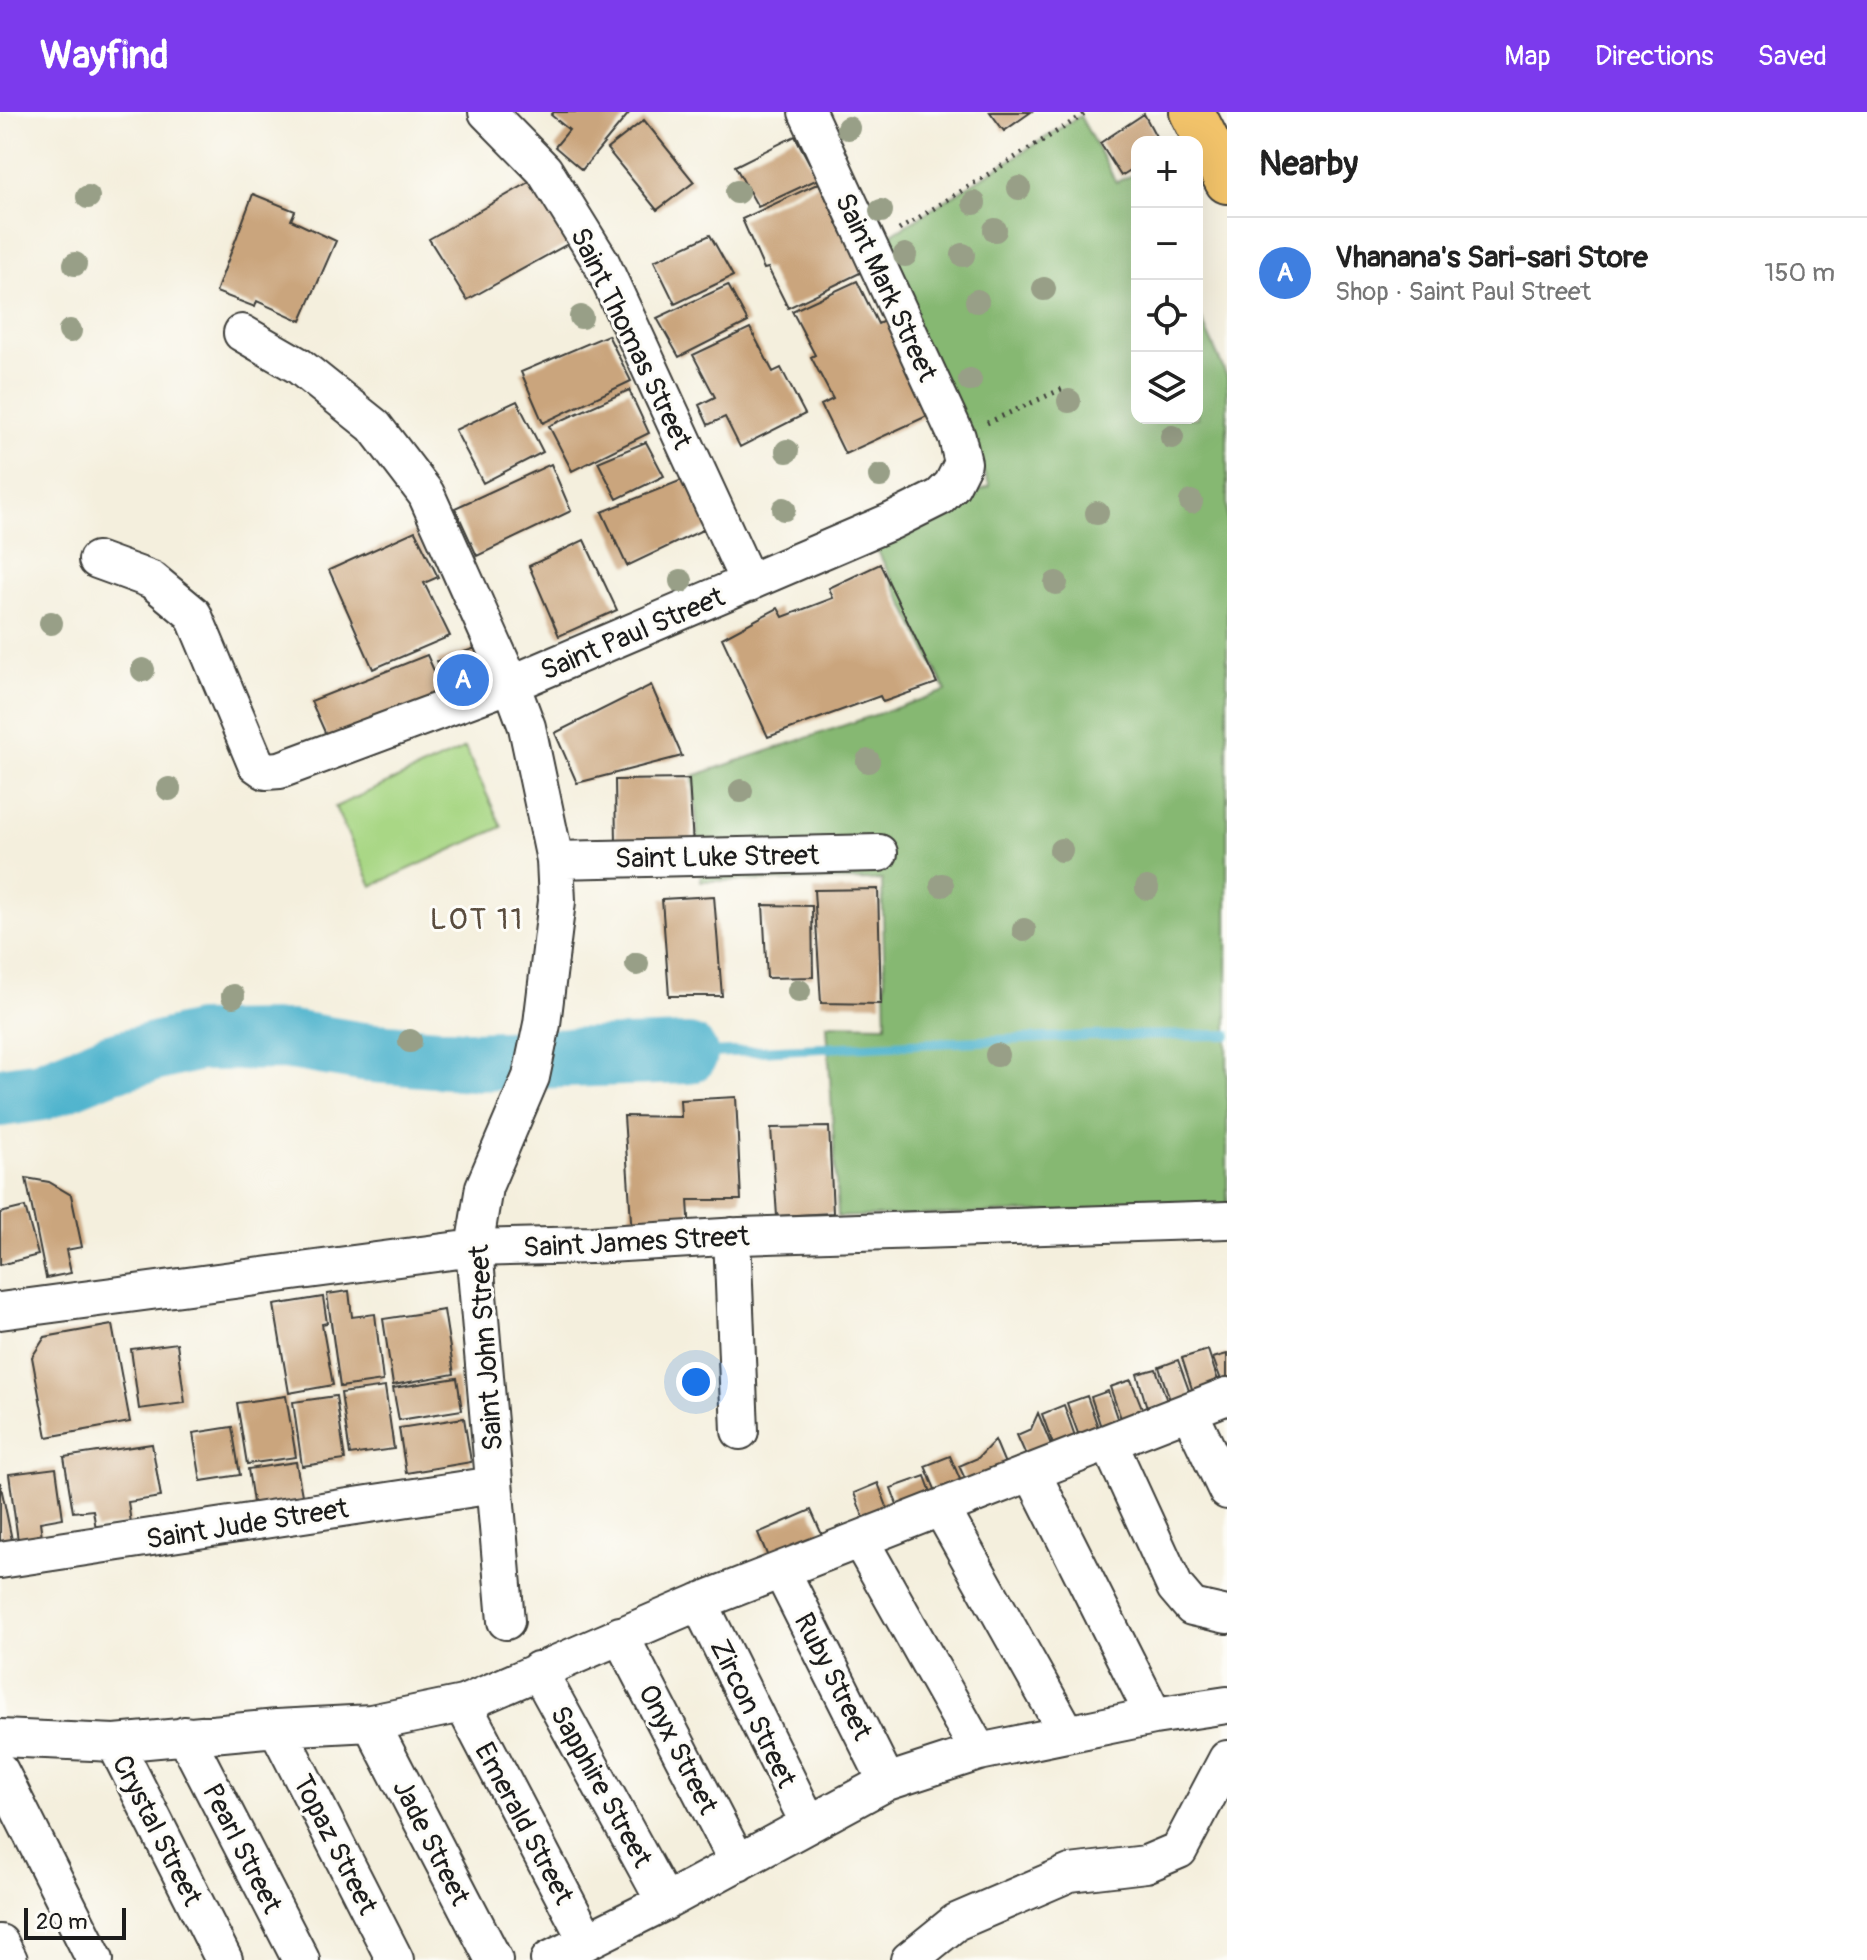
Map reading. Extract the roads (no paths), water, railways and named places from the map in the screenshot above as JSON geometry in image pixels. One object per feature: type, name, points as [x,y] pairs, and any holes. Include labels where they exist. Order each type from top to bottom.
[{"type":"main road","points":[[1192,112],[1227,181]]},
{"type":"street","name":"Saint Thomas Street","points":[[487,112],[544,170],[601,262],[749,583]]},
{"type":"street","name":"Saint Mark Street","points":[[807,112],[960,450]]},
{"type":"street","name":"Saint John Street","points":[[242,333],[299,366],[374,426],[426,494],[511,684],[527,727],[555,860],[557,901],[539,1039],[531,1077],[484,1187],[474,1248],[506,1621]]},
{"type":"street","name":"Saint Paul Street","points":[[97,560],[152,580],[193,614],[256,764],[266,771],[280,770],[511,684],[892,521],[940,497],[952,485],[960,450]]},
{"type":"street","name":"Saint Luke Street","points":[[555,860],[879,853]]},
{"type":"street","name":"Saint James Street","points":[[0,1311],[474,1248],[591,1245],[732,1236],[1227,1220]]},
{"type":"street","points":[[732,1236],[740,1431]]},
{"type":"street","points":[[0,1738],[115,1743],[185,1735],[371,1723],[463,1704],[699,1602],[1227,1396]]},
{"type":"street","points":[[1189,1411],[1227,1491]]},
{"type":"street","points":[[1109,1443],[1175,1587],[1192,1607],[1227,1615]]},
{"type":"street","points":[[1032,1473],[1154,1716]]},
{"type":"street","name":"Saint Jude Street","points":[[0,1560],[494,1485]]},
{"type":"street","points":[[941,1508],[1067,1733]]},
{"type":"street","points":[[860,1540],[979,1752]]},
{"type":"street","name":"Ruby Street","points":[[781,1570],[887,1782]]},
{"type":"street","name":"Zircon Street","points":[[699,1602],[809,1824]]},
{"type":"street","name":"Onyx Street","points":[[620,1635],[738,1863]]},
{"type":"street","name":"Sapphire Street","points":[[538,1670],[665,1902]]},
{"type":"street","name":"Emerald Street","points":[[463,1704],[587,1941]]},
{"type":"street","points":[[549,1960],[665,1902],[887,1782],[979,1752],[1154,1716],[1227,1705]]},
{"type":"street","name":"Jade Street","points":[[371,1723],[494,1960]]},
{"type":"street","name":"Topaz Street","points":[[277,1728],[395,1960]]},
{"type":"street","name":"Pearl Street","points":[[185,1735],[301,1960]]},
{"type":"street","name":"Crystal Street","points":[[115,1743],[224,1960]]},
{"type":"street","points":[[909,1960],[956,1922],[1070,1873],[1146,1864],[1179,1850],[1227,1759]]},
{"type":"street","points":[[0,1771],[95,1960]]},
{"type":"street","points":[[0,1943],[9,1960]]},
{"type":"waterway","points":[[688,1054],[1090,1036],[1227,1035]]},
{"type":"waterway","points":[[0,1097],[41,1091],[110,1063],[198,1041],[291,1040],[362,1052],[473,1061],[688,1054]]},
{"type":"place","name":"Vhanana's Sari-sari Store","points":[[463,680]]},
{"type":"district","name":"LOT 11","points":[[477,919]]}]
